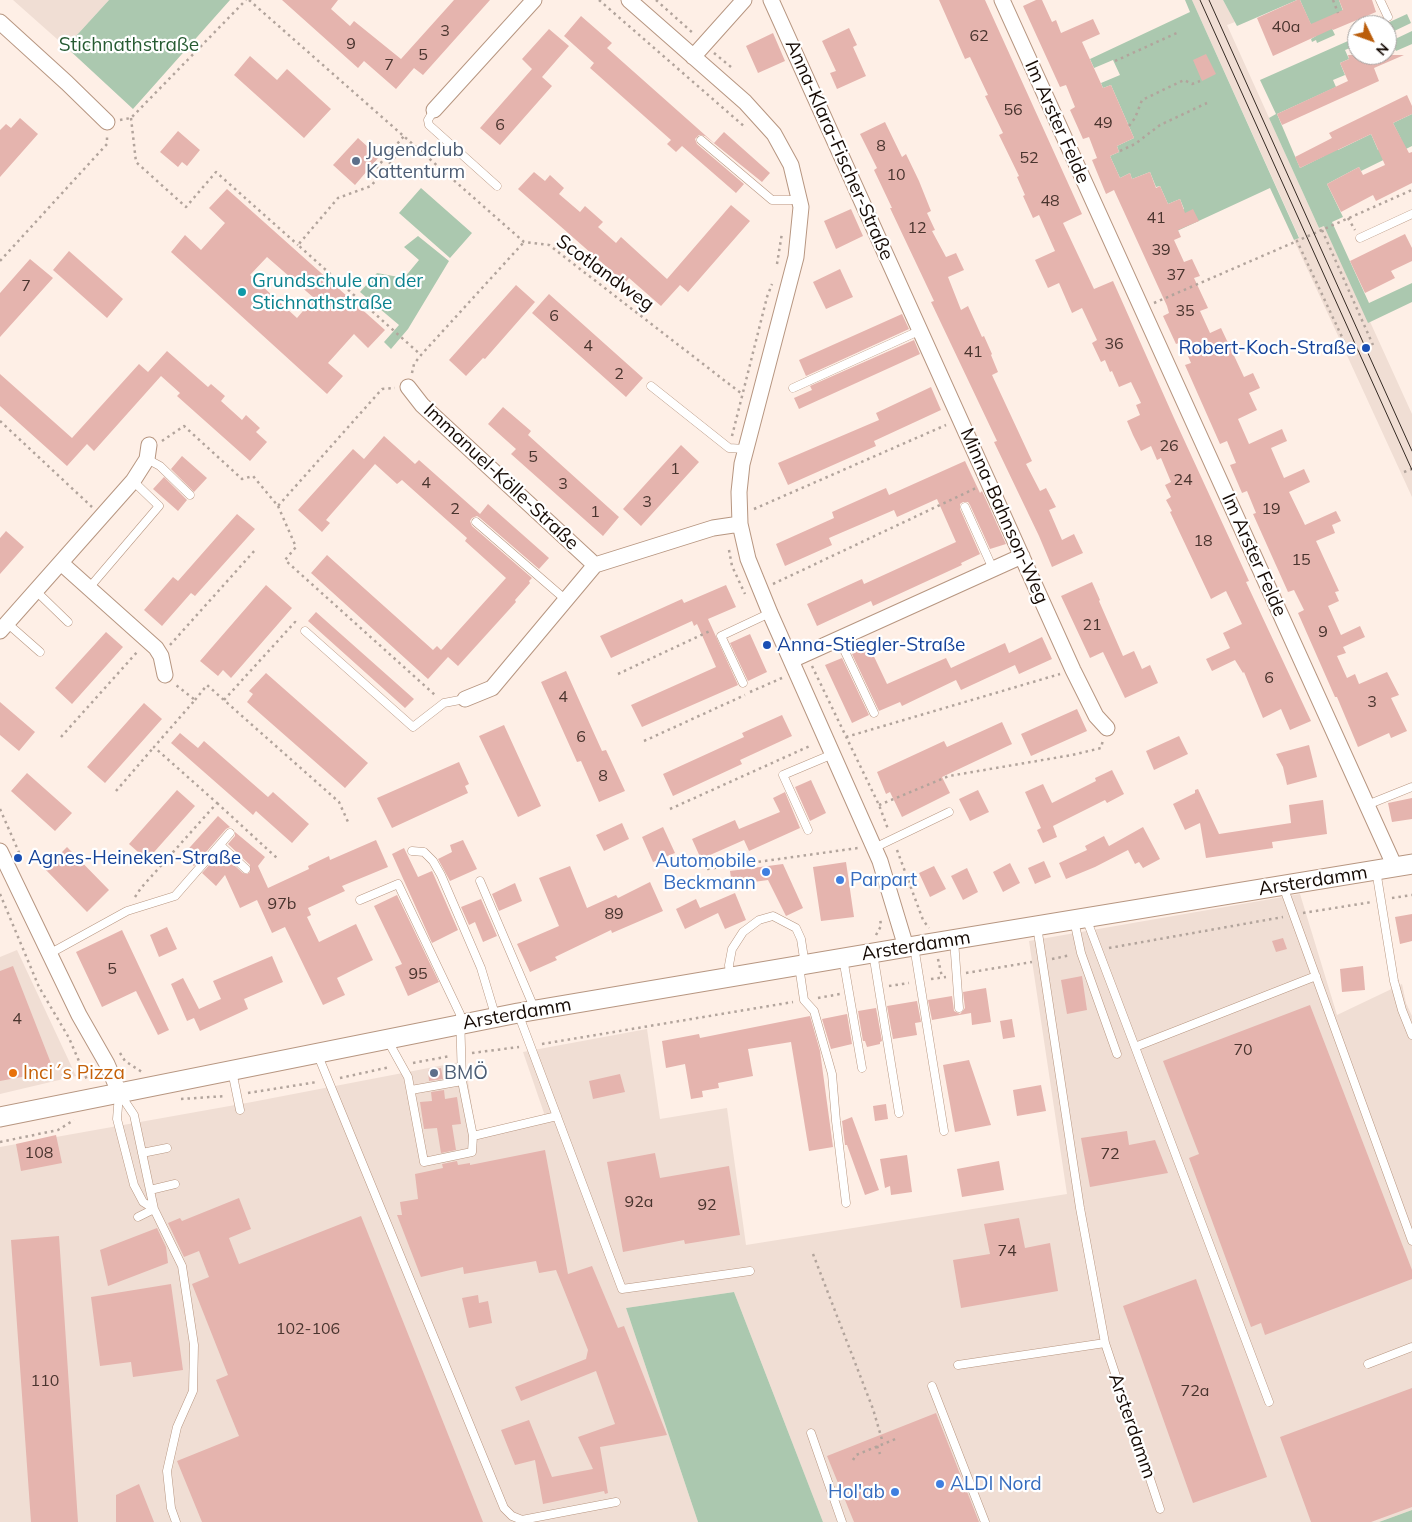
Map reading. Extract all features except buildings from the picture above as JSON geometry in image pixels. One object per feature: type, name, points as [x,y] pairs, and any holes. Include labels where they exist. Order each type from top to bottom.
[{"type":"street","points":[[434,110],[534,0]]},
{"type":"street","points":[[629,0],[745,102],[774,134],[791,165],[801,207],[796,257],[742,464],[739,492],[748,559],[792,660],[826,757],[868,852],[880,861],[910,947]]},
{"type":"street","points":[[693,57],[744,0]]},
{"type":"street","name":"Anna-Klara-Fischer-Straße","points":[[770,0],[907,301]]},
{"type":"street","name":"Im Arster Felde","points":[[1002,0],[1106,246],[1142,309],[1367,805],[1403,866]]},
{"type":"street","points":[[0,22],[107,122]]},
{"type":"street","name":"Minna-Bahnson-Weg","points":[[907,301],[1073,670],[1096,716],[1107,728]]},
{"type":"street","name":"Immanuel-Kölle-Straße","points":[[408,387],[422,405],[595,564]]},
{"type":"street","points":[[4,627],[133,481],[148,452]]},
{"type":"street","points":[[465,699],[492,688],[595,564],[725,526],[744,518]]},
{"type":"street","points":[[792,660],[1022,556]]},
{"type":"street","points":[[61,563],[148,640],[161,656],[165,675]]},
{"type":"street","points":[[0,851],[48,954],[79,1015],[107,1064],[119,1092]]},
{"type":"street","name":"Arsterdamm","points":[[0,1117],[89,1105],[119,1092],[527,1012],[1403,866]]},
{"type":"lane","points":[[1380,0],[1387,15]]},
{"type":"lane","points":[[434,110],[428,120],[429,124],[497,186]]},
{"type":"lane","points":[[701,140],[772,200],[799,200]]},
{"type":"lane","points":[[1360,238],[1412,214]]},
{"type":"lane","points":[[793,388],[921,330]]},
{"type":"lane","points":[[651,386],[729,448],[746,449]]},
{"type":"lane","points":[[148,452],[190,495]]},
{"type":"lane","points":[[89,588],[159,506],[133,481]]},
{"type":"lane","points":[[965,507],[993,569]]},
{"type":"lane","points":[[476,522],[566,600]]},
{"type":"lane","points":[[36,591],[68,622]]},
{"type":"lane","points":[[743,683],[721,636],[770,613]]},
{"type":"lane","points":[[4,627],[40,652]]},
{"type":"lane","points":[[305,632],[414,727],[444,703],[465,699]]},
{"type":"lane","points":[[839,639],[874,713]]},
{"type":"lane","points":[[808,830],[784,775],[826,757]]},
{"type":"lane","points":[[1367,805],[1412,787]]},
{"type":"lane","points":[[868,852],[949,812]]},
{"type":"lane","points":[[48,954],[127,911],[175,896],[230,833]]},
{"type":"lane","points":[[220,845],[246,868]]},
{"type":"lane","points":[[412,851],[424,852],[433,861],[441,875],[481,968],[493,1008],[494,1018]]},
{"type":"lane","points":[[1376,870],[1394,980],[1402,1010],[1412,1035]]},
{"type":"lane","points":[[480,881],[527,1012],[530,1046],[622,1289],[750,1271]]},
{"type":"lane","points":[[360,900],[398,884],[460,1014],[462,1024],[462,1081],[472,1136],[472,1152],[424,1162],[408,1077],[387,1039]]},
{"type":"lane","points":[[1283,886],[1412,1241]]},
{"type":"lane","points":[[730,977],[729,965],[732,949],[743,932],[759,920],[773,916],[796,928],[802,939],[804,1000],[814,1011],[832,1074],[846,1203]]},
{"type":"lane","points":[[1080,919],[1098,950],[1269,1402]]},
{"type":"lane","points":[[1080,919],[1081,953],[1117,1054]]},
{"type":"lane","name":"Arsterdamm","points":[[1037,926],[1080,1208],[1105,1343],[1160,1509]]},
{"type":"lane","points":[[954,940],[959,1008]]},
{"type":"lane","points":[[910,947],[920,981],[944,1131]]},
{"type":"lane","points":[[875,953],[899,1113]]},
{"type":"lane","points":[[843,958],[862,1068]]},
{"type":"lane","points":[[1135,1047],[1316,976]]},
{"type":"lane","points":[[317,1053],[504,1508],[512,1516],[522,1520],[616,1502]]},
{"type":"lane","points":[[231,1070],[240,1110]]},
{"type":"lane","points":[[411,1090],[462,1081]]},
{"type":"lane","points":[[119,1092],[134,1115],[154,1209],[182,1266],[194,1346],[193,1390],[178,1427],[167,1471],[171,1508],[176,1522]]},
{"type":"lane","points":[[119,1092],[117,1119],[134,1185],[143,1202],[154,1209]]},
{"type":"lane","points":[[472,1136],[557,1116]]},
{"type":"lane","points":[[142,1153],[167,1148]]},
{"type":"lane","points":[[150,1190],[175,1184]]},
{"type":"lane","points":[[138,1217],[154,1209]]},
{"type":"lane","points":[[958,1365],[1105,1343]]},
{"type":"lane","points":[[1368,1364],[1412,1347]]},
{"type":"lane","points":[[932,1386],[985,1522]]},
{"type":"lane","points":[[811,1433],[842,1522]]},
{"type":"path","points":[[249,0],[524,242],[421,355],[414,364],[408,387],[382,389],[278,506]]},
{"type":"path","points":[[599,0],[750,131]]},
{"type":"path","points":[[656,0],[734,71]]},
{"type":"path","points":[[1333,0],[1338,13]]},
{"type":"path","points":[[1115,61],[1179,32]]},
{"type":"path","points":[[1129,126],[1135,118],[1142,100],[1184,80],[1192,84],[1200,81]]},
{"type":"path","points":[[1120,151],[1135,144],[1160,125],[1207,103]]},
{"type":"path","points":[[131,118],[136,162],[186,207],[216,172],[421,355]]},
{"type":"path","points":[[372,173],[404,136]]},
{"type":"path","points":[[298,245],[338,198],[371,186],[395,157],[390,152]]},
{"type":"path","points":[[1142,309],[1412,190]]},
{"type":"path","points":[[777,266],[782,230]]},
{"type":"path","points":[[1322,230],[1373,344]]},
{"type":"path","points":[[1297,241],[1350,354]]},
{"type":"path","name":"Scotlandweg","points":[[524,242],[549,245],[742,394]]},
{"type":"path","points":[[729,448],[767,297],[773,282]]},
{"type":"path","points":[[744,518],[961,419]]},
{"type":"path","points":[[0,421],[102,516]]},
{"type":"path","points":[[148,452],[184,426],[242,478],[253,476],[278,506],[296,547],[285,560],[444,703]]},
{"type":"path","points":[[1404,472],[1412,469]]},
{"type":"path","points":[[769,578],[773,584],[989,482]]},
{"type":"path","points":[[725,526],[732,566],[756,620]]},
{"type":"path","points":[[161,656],[256,549]]},
{"type":"path","points":[[224,700],[294,622],[305,632]]},
{"type":"path","points":[[618,674],[716,628]]},
{"type":"path","points":[[61,737],[148,640]]},
{"type":"path","points":[[806,654],[880,805],[923,920],[930,929],[942,977]]},
{"type":"path","points":[[846,737],[1073,670]]},
{"type":"path","points":[[165,675],[195,700]]},
{"type":"path","points":[[644,741],[782,678],[786,686]]},
{"type":"path","points":[[116,791],[207,685],[339,802],[348,822]]},
{"type":"path","points":[[880,805],[949,776],[1072,755],[1101,748],[1107,728]]},
{"type":"path","points":[[808,737],[812,745],[826,757]]},
{"type":"path","points":[[670,809],[812,745]]},
{"type":"path","points":[[154,747],[278,859]]},
{"type":"path","points":[[127,911],[141,888],[217,803]]},
{"type":"path","points":[[0,808],[22,860]]},
{"type":"path","points":[[855,841],[858,848]]},
{"type":"path","points":[[707,869],[858,848],[868,852]]},
{"type":"path","points":[[0,894],[40,986],[69,1038],[89,1083],[89,1105],[58,1130],[0,1142]]},
{"type":"path","points":[[1098,950],[1412,895]]},
{"type":"path","points":[[875,953],[873,939],[881,926],[880,917]]},
{"type":"path","points":[[880,988],[1081,953]]},
{"type":"path","points":[[181,1099],[237,1095],[328,1080],[462,1054],[530,1046],[849,993]]},
{"type":"path","points":[[115,1047],[125,1061],[143,1072],[149,1086]]},
{"type":"path","points":[[813,1254],[873,1409],[883,1444]]},
{"type":"path","points":[[853,1460],[856,1454],[898,1438]]},
{"type":"path","points":[[877,1446],[880,1454]]},
{"type":"shaded area","points":[[13,0],[109,0],[66,47]]},
{"type":"shaded area","points":[[1192,0],[1223,0],[1235,22],[1227,25],[1319,228],[1326,225],[1412,414],[1412,497],[1294,240],[1299,237]]},
{"type":"shaded area","points":[[1300,894],[1337,1015],[1402,984],[1406,1003],[1412,1016],[1412,1510],[1379,1522],[823,1522],[734,1292],[626,1308],[698,1522],[0,1522],[0,1147],[252,1102],[465,1061],[476,1134],[545,1116],[523,1052],[647,1029],[660,1119],[727,1108],[746,1245],[1067,1194],[1029,941]]},
{"type":"shaded area","points":[[17,950],[76,1076],[0,1094],[0,957]]},
{"type":"green space","name":"Stichnathstraße","points":[[109,0],[230,0],[133,109],[66,47]]},
{"type":"green space","points":[[1185,0],[1192,0],[1299,238],[1294,240],[1270,188],[1177,231],[1173,214],[1184,209],[1180,199],[1168,204],[1160,186],[1156,187],[1150,172],[1132,179],[1130,173],[1120,178],[1110,156],[1119,152],[1117,146],[1134,138],[1111,85],[1103,88],[1101,83],[1120,75],[1113,60],[1094,68],[1090,59],[1190,12]]},
{"type":"green space","points":[[1223,0],[1297,0],[1237,26]]},
{"type":"green space","points":[[1300,0],[1339,0],[1343,11],[1327,18],[1335,35],[1317,43],[1316,40],[1312,42],[1311,39],[1316,36]]},
{"type":"green space","points":[[1407,14],[1411,23],[1397,30],[1397,19]]},
{"type":"green space","points":[[1412,31],[1412,44],[1397,51],[1397,38]]},
{"type":"green space","points":[[1347,41],[1347,49],[1345,50],[1347,60],[1340,63],[1345,75],[1333,80],[1336,87],[1277,114],[1300,168],[1324,156],[1332,138],[1338,150],[1371,134],[1378,150],[1401,139],[1393,123],[1412,114],[1412,146],[1361,171],[1359,167],[1327,184],[1343,217],[1332,222],[1369,303],[1412,283],[1412,302],[1368,323],[1324,226],[1319,228],[1269,118],[1276,114],[1260,80]]},
{"type":"green space","points":[[421,188],[472,233],[450,258],[399,213]]},
{"type":"green space","points":[[418,236],[449,261],[408,329],[391,349],[384,342],[399,325],[360,292],[377,273],[404,278],[419,260],[404,247]]},
{"type":"green space","points":[[734,1292],[823,1522],[698,1522],[626,1308]]},
{"type":"green space","points":[[1412,1510],[1412,1522],[1379,1522]]},
{"type":"tram line","points":[[1200,0],[1412,470]]},
{"type":"tram line","points":[[1209,0],[1412,451]]},
{"type":"place","name":"Jugendclub Kattenturm","points":[[356,161]]},
{"type":"place","name":"Grundschule an der Stichnathstraße","points":[[242,292]]},
{"type":"place","name":"Robert-Koch-Straße","points":[[1366,348]]},
{"type":"place","name":"Anna-Stiegler-Straße","points":[[767,645]]},
{"type":"place","name":"Agnes-Heineken-Straße","points":[[18,858]]},
{"type":"place","name":"Automobile Beckmann","points":[[766,872]]},
{"type":"place","name":"Parpart","points":[[840,880]]},
{"type":"place","name":"Inci´s Pizza","points":[[13,1073]]},
{"type":"place","name":"BMÖ","points":[[434,1073]]},
{"type":"place","name":"ALDI Nord","points":[[940,1484]]},
{"type":"place","name":"Hol'ab","points":[[895,1492]]}]
